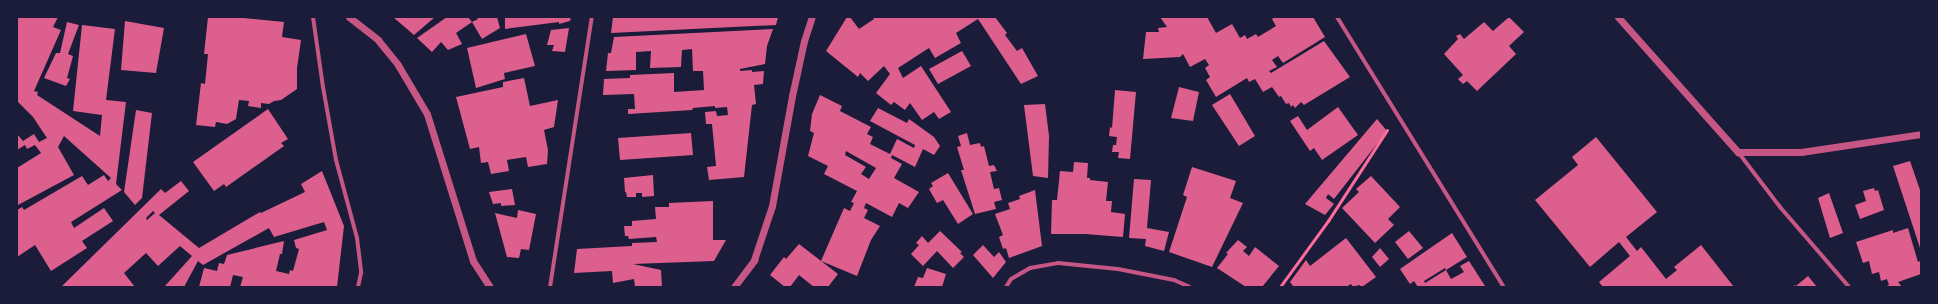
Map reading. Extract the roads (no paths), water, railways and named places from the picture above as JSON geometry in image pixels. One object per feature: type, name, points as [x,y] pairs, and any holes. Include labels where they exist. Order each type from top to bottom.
[{"type":"street","points":[[313,17],[323,87],[336,160],[357,238],[361,273],[358,287]]},
{"type":"street","points":[[348,17],[378,40],[398,65],[427,114],[474,260],[490,287]]},
{"type":"street","points":[[550,287],[592,17]]},
{"type":"street","points":[[734,287],[754,260],[772,206],[793,89],[804,41],[812,17]]},
{"type":"street","points":[[1337,17],[1504,287]]},
{"type":"street","points":[[1618,17],[1738,152],[1780,208],[1849,287]]},
{"type":"street","points":[[1738,152],[1800,152],[1921,134]]},
{"type":"street","points":[[1006,287],[1011,279],[1030,268],[1058,263],[1118,269],[1174,280],[1190,287]]}]
